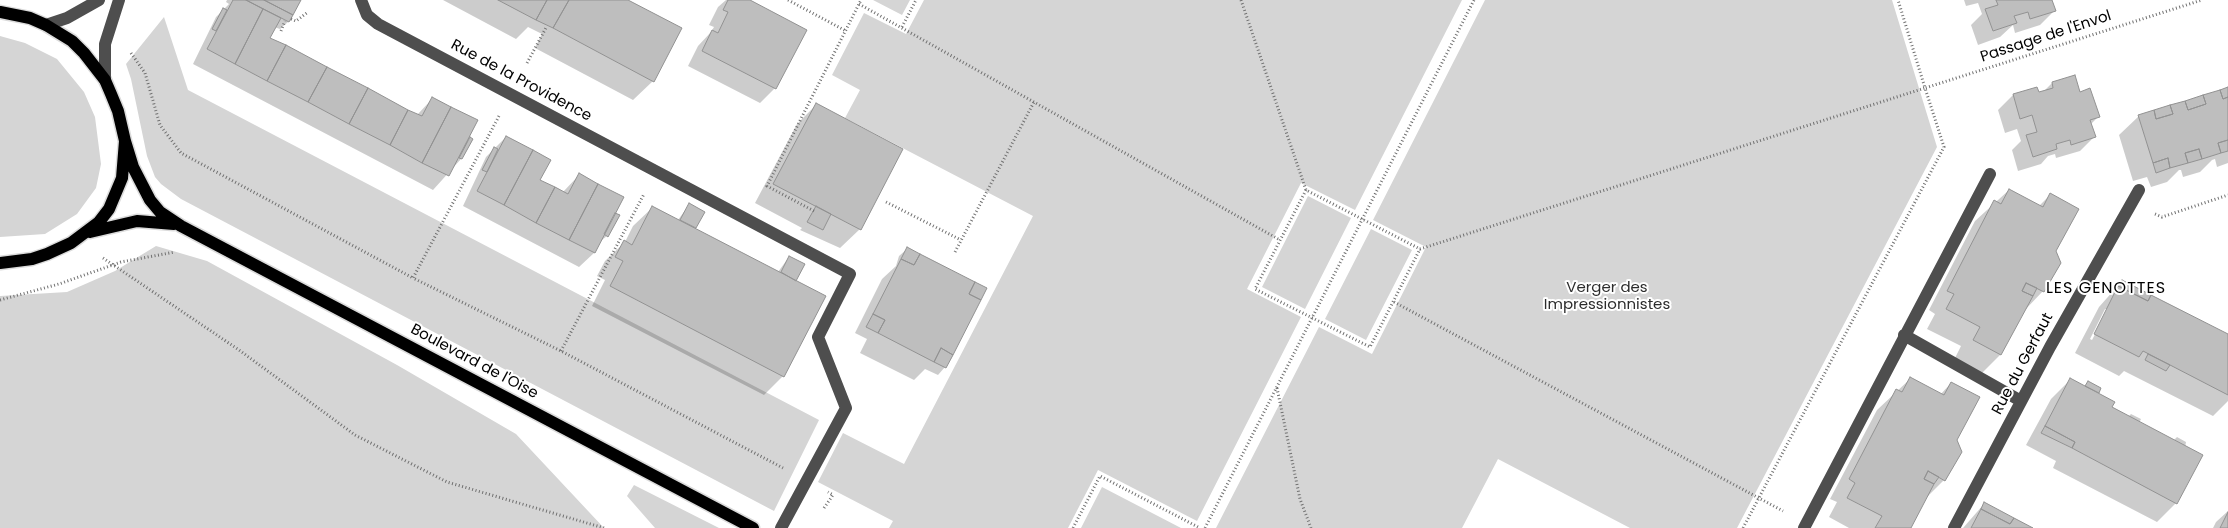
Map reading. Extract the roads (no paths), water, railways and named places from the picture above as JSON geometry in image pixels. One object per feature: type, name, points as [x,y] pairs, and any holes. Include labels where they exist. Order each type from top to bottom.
[{"type":"main road","name":"Boulevard de l'Oise","points":[[3,11],[46,25],[72,41],[84,53],[105,80],[118,111],[133,167],[150,200],[160,212],[181,226],[753,528]]},
{"type":"main road","points":[[0,262],[15,262],[47,254],[85,234],[99,222],[115,197],[122,178],[126,141]]},
{"type":"main road","name":"Boulevard de l'Oise","points":[[85,234],[137,221],[162,222],[181,226]]},
{"type":"street","points":[[46,25],[67,18],[99,0]]},
{"type":"street","points":[[105,80],[105,44],[119,0]]},
{"type":"street","name":"Rue de la Providence","points":[[361,0],[367,14],[378,24],[850,274],[818,337],[846,408],[781,528]]},
{"type":"street","points":[[1804,528],[1990,174]]},
{"type":"street","name":"Rue du Gerfaut","points":[[1954,528],[2139,190]]},
{"type":"street","points":[[1904,335],[2022,401]]},
{"type":"district","name":"LES GENOTTES","points":[[2106,289]]},
{"type":"park label","name":"Verger des Impressionnistes","points":[[1607,296]]}]
